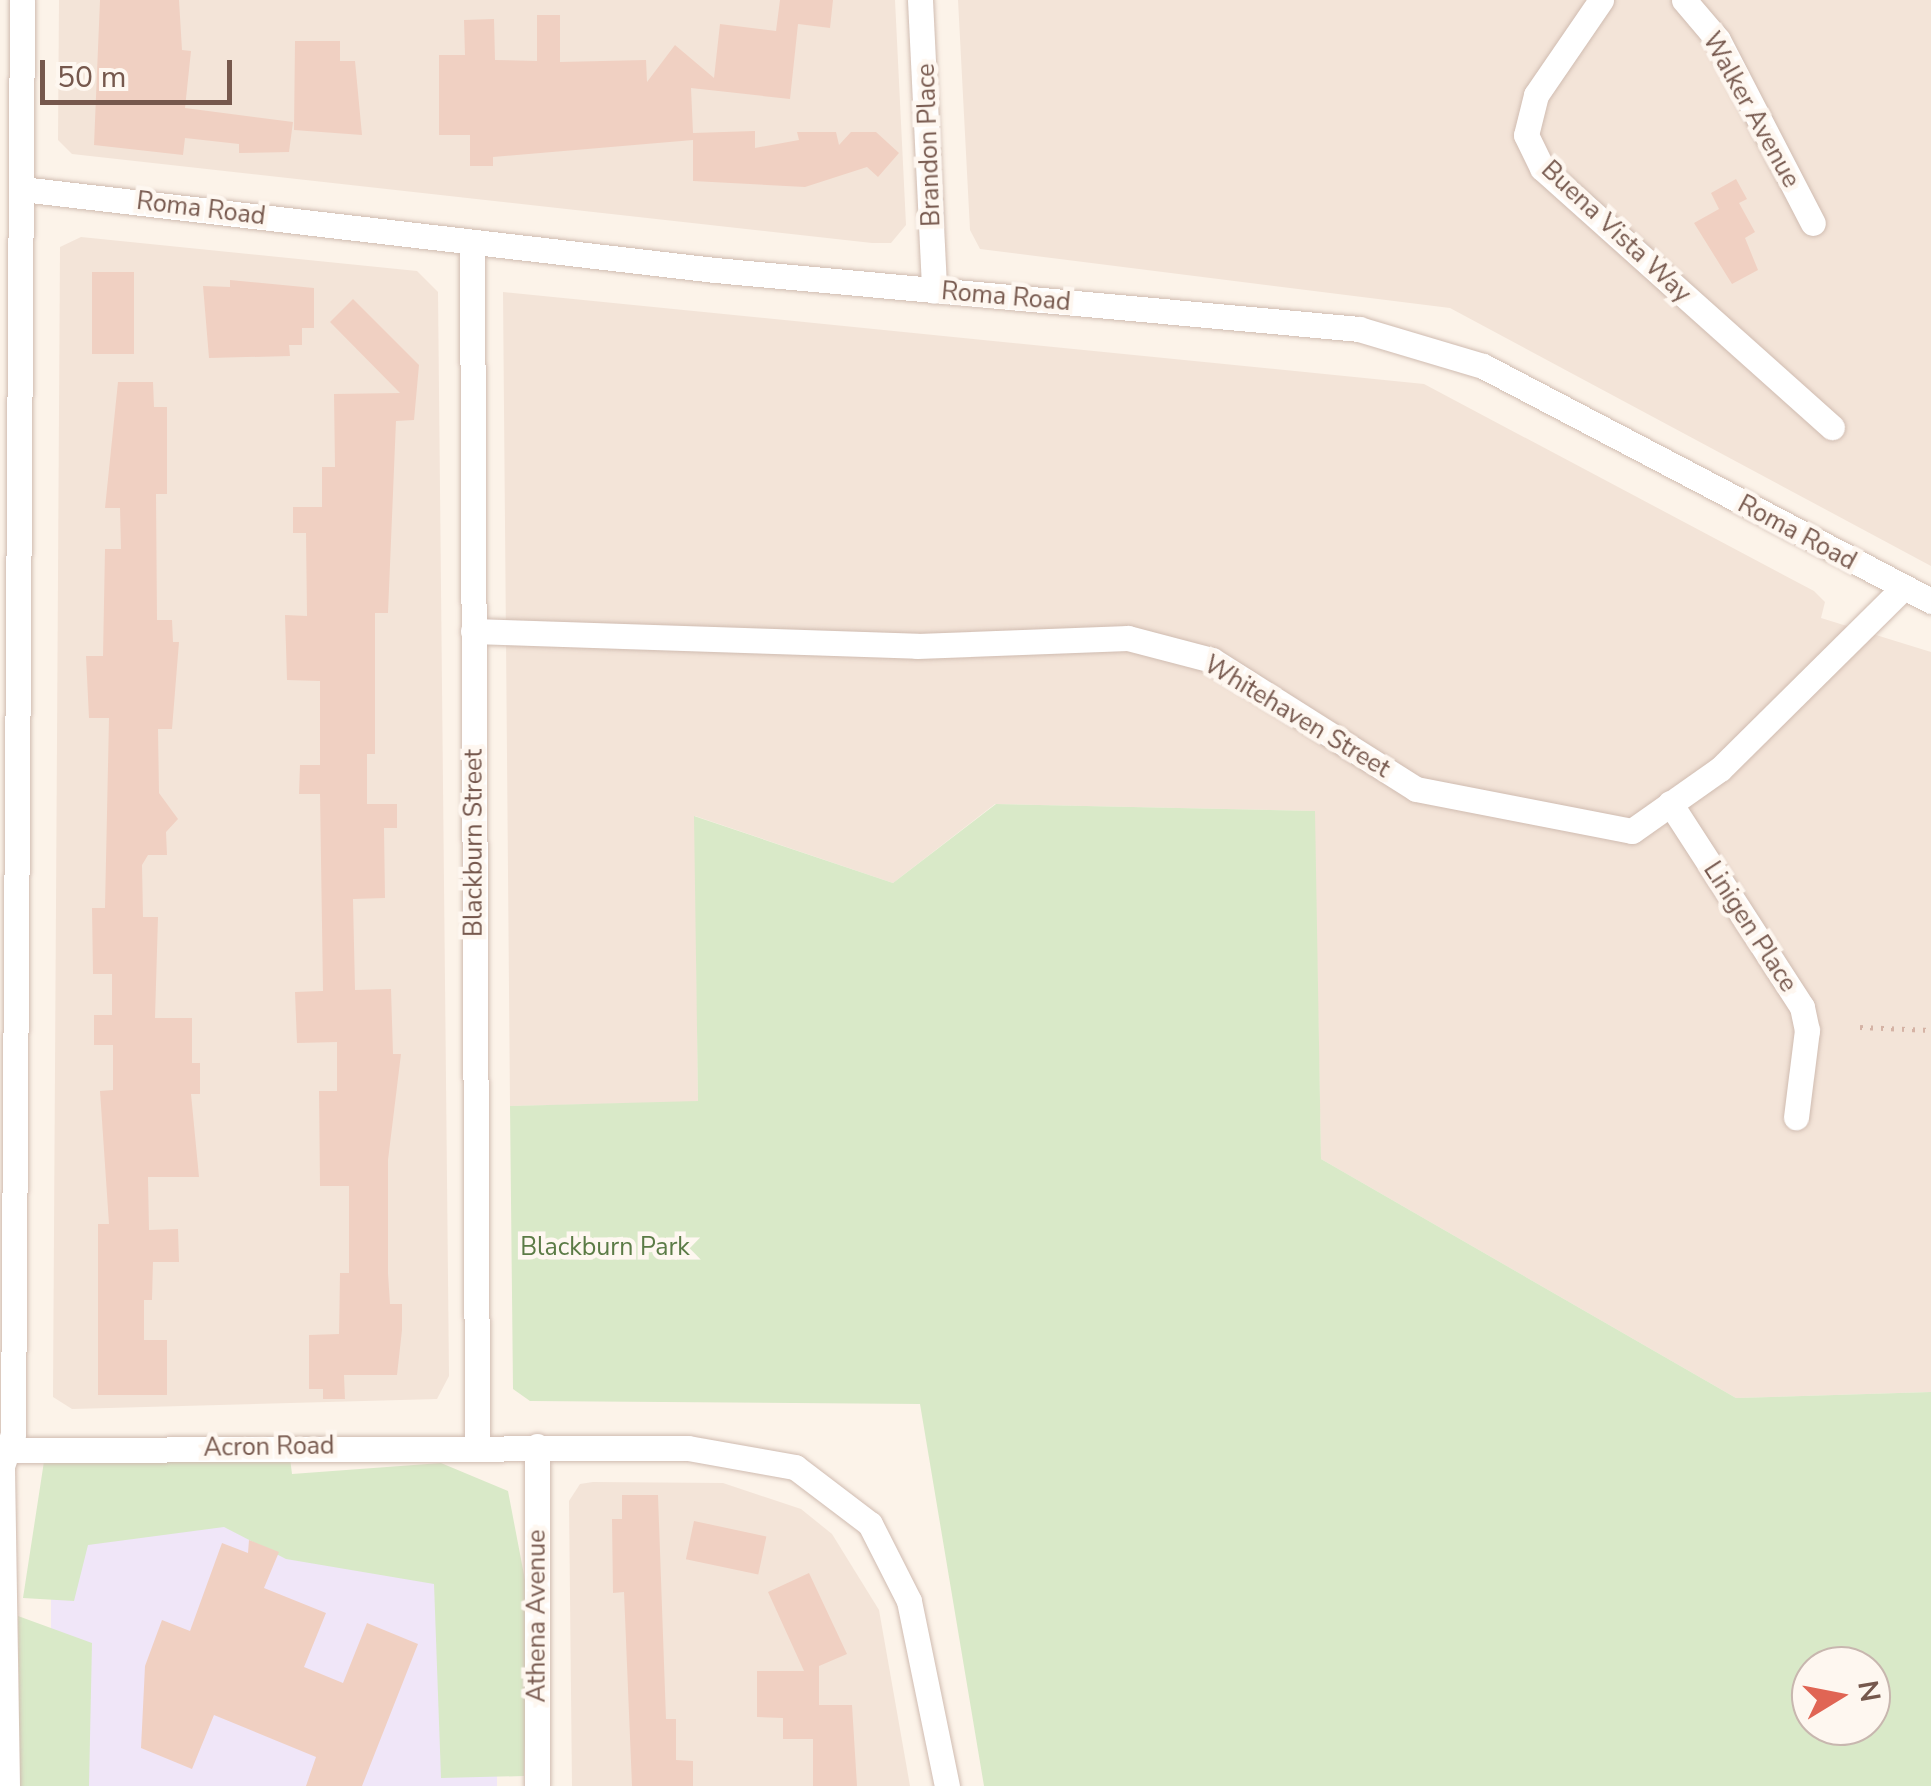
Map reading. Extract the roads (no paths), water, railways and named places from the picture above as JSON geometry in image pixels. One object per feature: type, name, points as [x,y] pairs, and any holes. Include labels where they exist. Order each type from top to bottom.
[{"type":"street","points":[[7,1786],[4,1450],[8,529],[22,188],[11,130],[22,0]]},
{"type":"street","name":"Brandon Place","points":[[920,0],[934,291]]},
{"type":"street","name":"Buena Vista Way","points":[[1602,0],[1536,95],[1526,136],[1542,168],[1832,427]]},
{"type":"street","name":"Walker Avenue","points":[[1684,0],[1718,40],[1813,224]]},
{"type":"street","name":"Roma Road","points":[[22,188],[472,242],[934,291],[1359,329],[1482,366],[1931,601]]},
{"type":"street","name":"Blackburn Street","points":[[472,242],[477,1445]]},
{"type":"street","name":"Whitehaven Street","points":[[473,631],[917,646],[1128,638],[1212,660],[1416,789],[1632,832],[1720,769],[1902,589]]},
{"type":"street","name":"Linigen Place","points":[[1670,803],[1802,1007],[1808,1030],[1796,1117]]},
{"type":"street","name":"Acron Road","points":[[4,1450],[537,1446],[743,1452],[796,1467],[836,1492],[870,1524],[909,1601],[948,1786]]},
{"type":"street","name":"Athena Avenue","points":[[537,1446],[537,1786]]},
{"type":"park label","name":"Blackburn Park","points":[[605,1247]]}]
